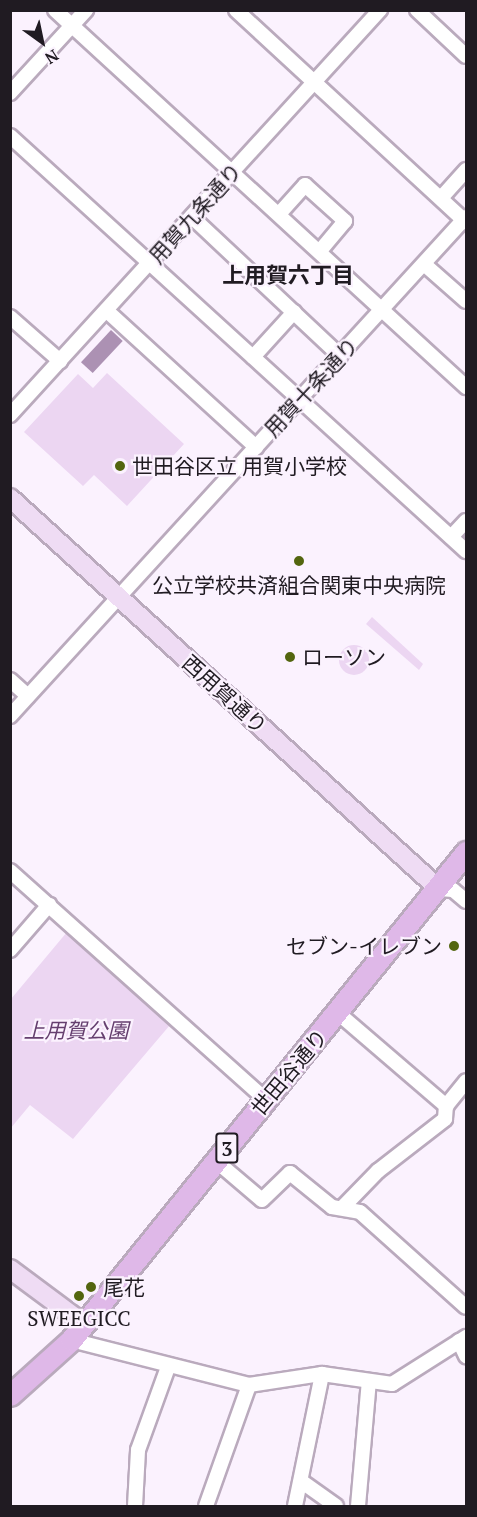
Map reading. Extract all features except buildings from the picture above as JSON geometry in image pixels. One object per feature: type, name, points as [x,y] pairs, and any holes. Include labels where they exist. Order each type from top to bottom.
[{"type":"main road","name":"世田谷通り","points":[[10,1395],[78,1332],[439,890],[466,852]]},
{"type":"street","points":[[55,10],[383,308],[466,387]]},
{"type":"street","points":[[10,93],[86,10]]},
{"type":"street","points":[[236,10],[466,220]]},
{"type":"street","name":"用賀九条通り","points":[[10,416],[380,10]]},
{"type":"street","points":[[417,10],[466,56]]},
{"type":"street","points":[[10,136],[466,551]]},
{"type":"street","points":[[441,198],[466,170]]},
{"type":"street","points":[[279,214],[305,185],[345,221],[320,251]]},
{"type":"street","points":[[192,217],[340,356]]},
{"type":"street","name":"用賀十条通り","points":[[10,716],[466,220]]},
{"type":"street","points":[[424,264],[466,301]]},
{"type":"street","points":[[107,310],[256,447]]},
{"type":"street","points":[[253,357],[294,312]]},
{"type":"street","points":[[10,317],[60,361]]},
{"type":"street","name":"西用賀通り","points":[[10,498],[439,890]]},
{"type":"street","points":[[451,537],[466,521]]},
{"type":"street","points":[[10,680],[28,696]]},
{"type":"street","points":[[10,871],[266,1100]]},
{"type":"street","points":[[439,890],[453,890],[466,901]]},
{"type":"street","points":[[10,950],[49,905]]},
{"type":"street","points":[[338,1013],[446,1106]]},
{"type":"street","points":[[342,1208],[378,1170],[445,1119],[446,1106],[466,1081]]},
{"type":"street","points":[[216,1161],[262,1200],[290,1173],[332,1207],[360,1212],[466,1307]]},
{"type":"street","points":[[10,1269],[78,1332],[168,1367],[249,1385],[322,1374],[392,1384],[463,1339],[466,1356]]},
{"type":"street","points":[[135,1506],[138,1450],[168,1367]]},
{"type":"street","points":[[295,1506],[322,1374]]},
{"type":"street","points":[[358,1506],[369,1381]]},
{"type":"street","points":[[206,1506],[249,1385]]},
{"type":"street","points":[[301,1481],[336,1506]]},
{"type":"green space","points":[[107,373],[184,444],[127,506],[94,475],[83,486],[24,432],[78,374],[93,388]]},
{"type":"green space","points":[[372,617],[423,664],[419,670],[366,624]]},
{"type":"green space","points":[[354,645],[360,646],[368,654],[368,666],[360,674],[354,675],[348,674],[340,666],[339,660],[340,654],[348,646]]},
{"type":"green space","name":"上用賀公園","points":[[67,932],[170,1025],[73,1139],[30,1105],[10,1129],[11,999]]},
{"type":"shaded area","points":[[111,330],[123,341],[93,373],[81,362]]},
{"type":"place","name":"世田谷区立 用賀小学校","points":[[120,466]]},
{"type":"place","name":"公立学校共済組合関東中央病院","points":[[299,561]]},
{"type":"place","name":"ローソン","points":[[290,657]]},
{"type":"place","name":"セブン-イレブン","points":[[454,946]]},
{"type":"place","name":"尾花","points":[[91,1287]]},
{"type":"place","name":"SWEEGICC","points":[[79,1296]]},
{"type":"district","name":"上用賀六丁目","points":[[288,275]]}]
